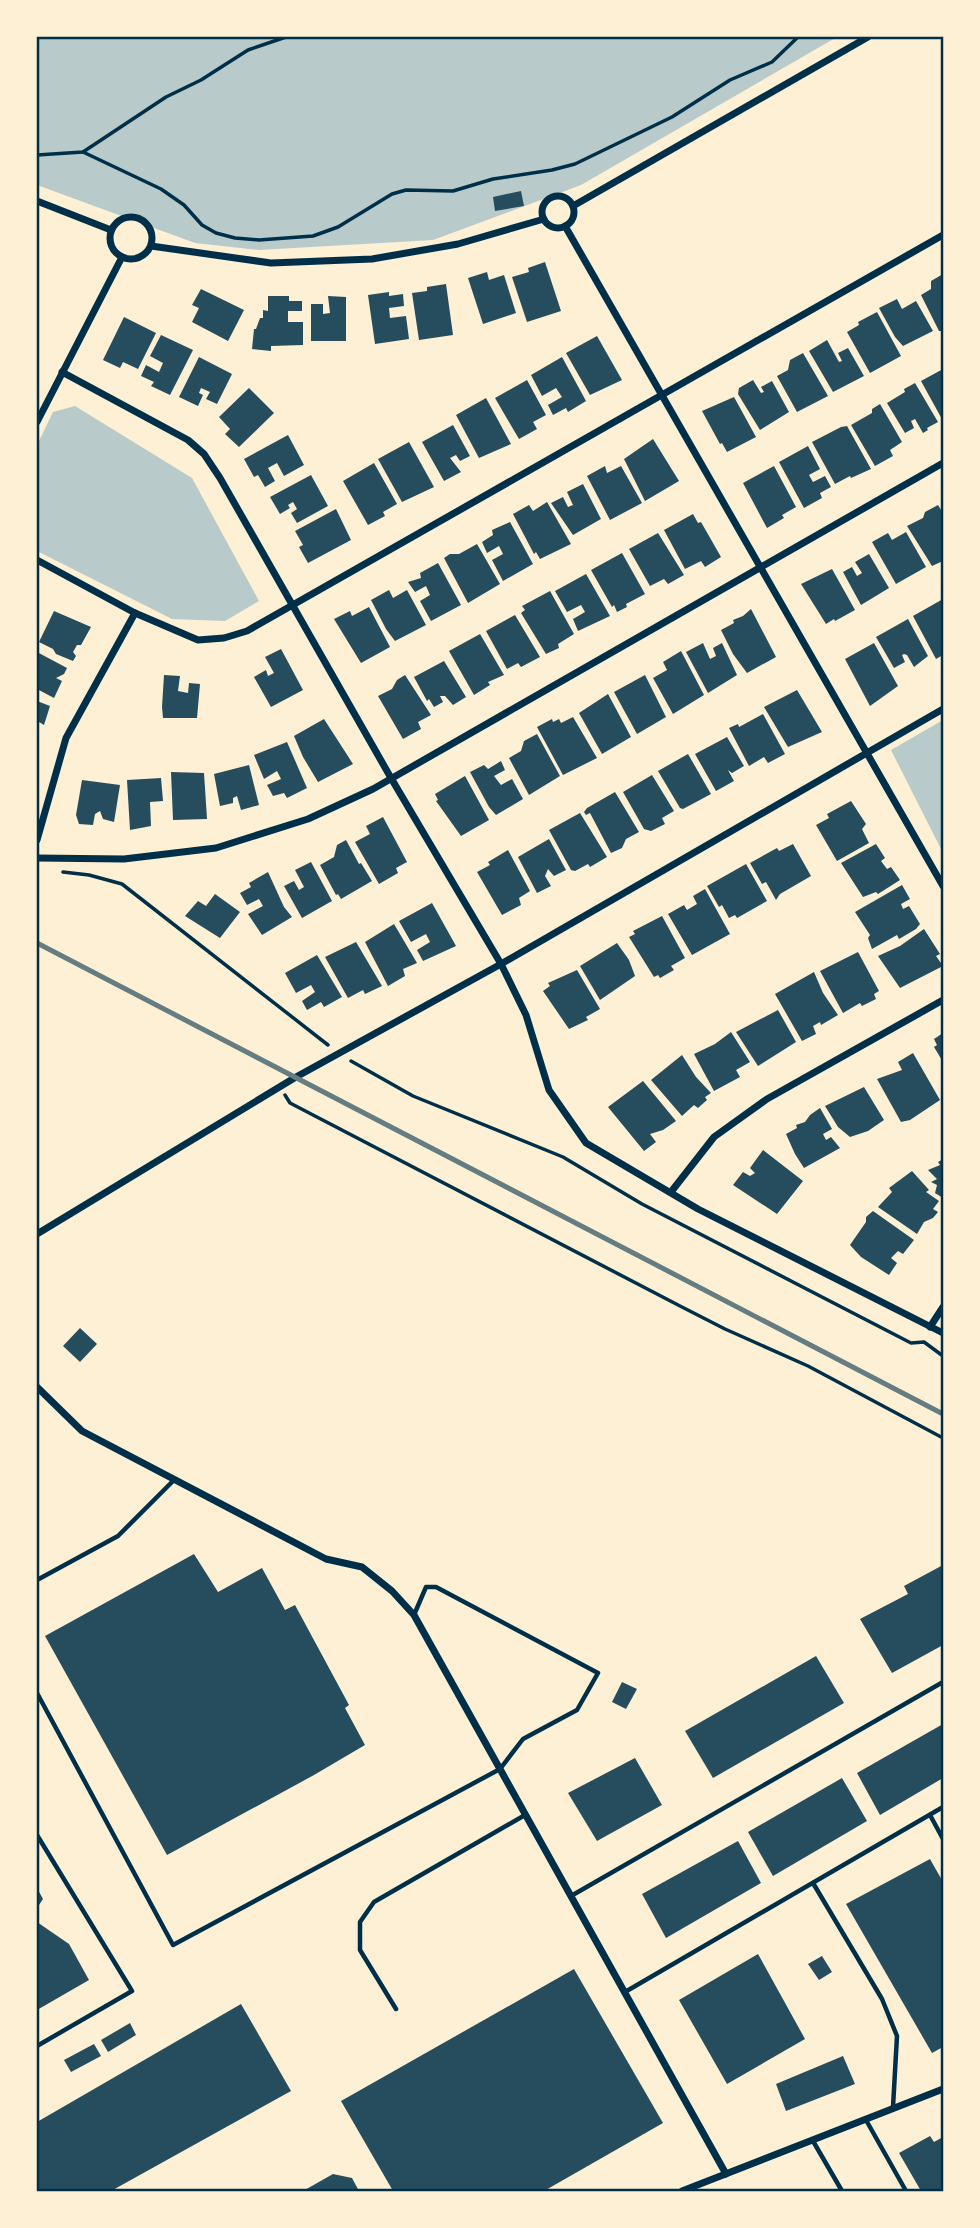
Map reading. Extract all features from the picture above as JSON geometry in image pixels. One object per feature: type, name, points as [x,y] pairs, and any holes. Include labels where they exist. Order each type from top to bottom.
[{"type":"street","points":[[573,206],[868,37]]},
{"type":"street","points":[[562,196],[573,206],[572,220],[565,226],[550,226],[544,219],[544,204],[552,197],[562,196]]},
{"type":"street","points":[[37,201],[111,230]]},
{"type":"street","points":[[121,219],[141,219],[151,229],[151,246],[138,258],[122,257],[113,250],[110,243],[111,230],[121,219]]},
{"type":"street","points":[[151,246],[271,263],[372,259],[458,244],[544,219]]},
{"type":"street","points":[[565,226],[943,886]]},
{"type":"street","points":[[37,560],[135,613],[198,640],[224,638],[247,631],[943,235]]},
{"type":"street","points":[[37,422],[122,257]]},
{"type":"street","points":[[62,372],[173,429],[204,454],[501,964],[526,1015],[549,1090],[586,1143],[698,1209],[943,1334]]},
{"type":"street","points":[[37,858],[124,859],[216,848],[308,819],[391,778],[943,463]]},
{"type":"street","points":[[37,839],[66,738],[135,613]]},
{"type":"street","points":[[37,1234],[280,1087],[501,964],[943,709]]},
{"type":"street","points":[[671,1192],[714,1137],[767,1099],[943,1000]]},
{"type":"street","points":[[930,1326],[943,1307]]},
{"type":"street","points":[[37,1387],[82,1431],[326,1559],[362,1567],[392,1591],[414,1615],[726,2174]]},
{"type":"street","points":[[682,2191],[699,2188],[726,2174],[943,2089]]},
{"type":"lane","points":[[37,1580],[118,1536],[174,1480]]},
{"type":"lane","points":[[37,1693],[173,1945],[500,1769],[523,1739],[577,1710],[598,1673],[436,1587],[426,1587],[414,1615]]},
{"type":"lane","points":[[570,1896],[943,1682]]},
{"type":"lane","points":[[624,1992],[943,1807]]},
{"type":"lane","points":[[396,2010],[360,1950],[360,1922],[374,1902],[525,1815]]},
{"type":"lane","points":[[930,1815],[943,1839]]},
{"type":"lane","points":[[37,1835],[132,1991],[37,2046]]},
{"type":"lane","points":[[813,1883],[882,1998],[897,2036],[893,2108]]},
{"type":"lane","points":[[865,2119],[906,2191]]},
{"type":"lane","points":[[813,2141],[842,2191]]},
{"type":"path","points":[[83,152],[149,107],[201,80],[231,60],[259,45],[286,37]]},
{"type":"path","points":[[37,155],[83,152],[161,189],[184,205],[202,225],[216,233],[259,240],[313,236],[338,227],[392,194],[405,190],[453,191],[493,179],[575,164],[672,117],[730,80],[772,62],[798,37]]},
{"type":"path","points":[[63,872],[122,884],[326,1044]]},
{"type":"path","points":[[354,1063],[413,1096],[564,1157],[642,1204],[911,1343],[924,1342],[943,1356]]},
{"type":"path","points":[[280,1087],[290,1103],[724,1329],[808,1366],[943,1438]]},
{"type":"shaded area","points":[[37,37],[837,37],[581,185],[433,240],[259,250],[195,243],[37,185]]},
{"type":"shaded area","points":[[75,406],[192,478],[259,601],[225,621],[172,619],[37,551],[37,445],[53,412]]},
{"type":"shaded area","points":[[943,720],[943,853],[891,750]]},
{"type":"building","points":[[521,191],[524,206],[495,211],[493,197]]},
{"type":"building","points":[[545,262],[561,311],[527,322],[512,277],[529,272],[528,268]]},
{"type":"building","points":[[487,272],[489,280],[504,275],[516,313],[483,324],[468,278]]},
{"type":"building","points":[[943,274],[943,331],[939,331],[921,295],[931,289],[931,281]]},
{"type":"building","points":[[446,284],[453,335],[419,340],[412,293]]},
{"type":"building","points":[[201,289],[244,310],[228,341],[192,322],[199,308],[192,305]]},
{"type":"building","points":[[389,292],[389,296],[403,294],[404,306],[389,308],[390,318],[406,316],[409,339],[375,344],[368,295]]},
{"type":"building","points":[[268,296],[289,296],[289,301],[302,301],[302,311],[288,311],[288,322],[303,322],[303,345],[271,346],[271,351],[252,349],[254,329],[260,318],[263,318],[263,310],[268,311]]},
{"type":"building","points":[[328,296],[346,297],[346,341],[311,341],[311,304],[323,304],[323,314],[330,313]]},
{"type":"building","points":[[897,299],[902,309],[916,301],[933,331],[903,346],[879,308]]},
{"type":"building","points":[[877,312],[901,356],[870,373],[847,332],[859,325],[858,322]]},
{"type":"building","points":[[124,317],[156,333],[138,369],[123,362],[120,368],[103,360]]},
{"type":"building","points":[[161,335],[193,350],[170,395],[151,386],[154,382],[141,376],[146,365],[159,372],[163,363],[150,356]]},
{"type":"building","points":[[597,336],[622,380],[590,395],[566,353]]},
{"type":"building","points":[[827,340],[839,362],[842,361],[838,353],[848,348],[864,376],[833,392],[809,351]]},
{"type":"building","points":[[803,353],[828,396],[797,412],[777,376],[788,370],[790,360]]},
{"type":"building","points":[[199,357],[232,374],[217,404],[206,399],[210,392],[201,388],[199,393],[203,395],[198,406],[179,397]]},
{"type":"building","points":[[562,357],[586,401],[568,412],[566,408],[553,415],[548,405],[562,397],[556,388],[542,396],[531,375]]},
{"type":"building","points":[[943,369],[943,421],[921,381]]},
{"type":"building","points":[[527,380],[546,415],[533,422],[537,429],[519,439],[495,398]]},
{"type":"building","points":[[753,380],[761,393],[764,392],[761,387],[772,381],[789,412],[760,430],[738,394],[739,388]]},
{"type":"building","points":[[915,383],[938,422],[923,433],[915,419],[911,421],[914,428],[905,433],[887,403]]},
{"type":"building","points":[[249,388],[274,413],[239,447],[225,434],[230,429],[219,417]]},
{"type":"building","points":[[734,397],[756,437],[727,452],[702,411]]},
{"type":"building","points":[[486,398],[511,444],[479,458],[456,415]]},
{"type":"building","points":[[880,404],[902,442],[890,450],[893,456],[875,466],[851,425],[872,413],[872,409]]},
{"type":"building","points":[[453,425],[470,456],[460,461],[456,455],[450,458],[461,472],[444,481],[422,442]]},
{"type":"building","points":[[847,426],[871,469],[835,484],[812,442]]},
{"type":"building","points":[[288,435],[304,465],[284,476],[277,463],[268,468],[275,481],[265,487],[258,475],[254,477],[244,459]]},
{"type":"building","points":[[653,439],[679,481],[645,501],[624,459]]},
{"type":"building","points":[[409,442],[434,487],[402,502],[378,459]]},
{"type":"building","points":[[808,446],[820,469],[809,475],[813,482],[825,476],[831,487],[820,493],[822,498],[804,508],[779,462]]},
{"type":"building","points":[[374,463],[397,504],[383,512],[385,516],[368,525],[343,481]]},
{"type":"building","points":[[605,466],[607,473],[621,466],[642,503],[610,520],[587,476]]},
{"type":"building","points":[[774,466],[796,507],[767,528],[743,483]]},
{"type":"building","points":[[311,475],[328,506],[297,523],[291,513],[297,509],[293,502],[288,505],[290,508],[280,514],[270,497]]},
{"type":"building","points":[[583,484],[601,519],[573,535],[551,503],[563,497],[568,507],[573,505],[567,492]]},
{"type":"building","points":[[547,502],[571,544],[540,559],[536,552],[534,554],[513,514],[529,505],[533,511]]},
{"type":"building","points":[[938,505],[943,513],[943,561],[932,566],[907,526],[923,518],[925,512]]},
{"type":"building","points":[[336,509],[351,540],[308,563],[299,547],[303,545],[295,531]]},
{"type":"building","points":[[693,514],[698,523],[701,522],[721,557],[705,567],[701,561],[685,569],[664,530]]},
{"type":"building","points":[[510,522],[533,564],[503,581],[492,560],[503,554],[499,546],[487,553],[482,542],[493,535],[492,530]]},
{"type":"building","points":[[906,532],[926,567],[896,584],[872,542],[888,533],[892,540]]},
{"type":"building","points":[[658,533],[684,575],[668,584],[664,579],[650,586],[629,549]]},
{"type":"building","points":[[477,544],[500,584],[468,603],[444,558],[450,554],[459,554]]},
{"type":"building","points":[[622,553],[645,594],[617,612],[591,570]]},
{"type":"building","points":[[869,554],[889,588],[861,605],[843,572],[852,567],[857,576],[862,573],[855,562]]},
{"type":"building","points":[[438,563],[461,605],[431,621],[420,601],[430,595],[426,586],[415,592],[408,582],[421,578],[420,573]]},
{"type":"building","points":[[832,569],[855,610],[826,624],[801,584]]},
{"type":"building","points":[[586,574],[610,616],[578,631],[573,619],[585,612],[581,605],[567,612],[555,591]]},
{"type":"building","points":[[389,590],[393,598],[407,590],[426,625],[395,641],[371,600]]},
{"type":"building","points":[[550,591],[574,634],[558,644],[559,648],[546,654],[521,613],[525,610],[522,606]]},
{"type":"building","points":[[943,599],[943,655],[936,659],[913,616]]},
{"type":"building","points":[[369,607],[390,647],[361,663],[334,619],[350,611],[352,616]]},
{"type":"building","points":[[751,609],[776,657],[747,673],[733,654],[721,630]]},
{"type":"building","points":[[54,611],[91,627],[81,645],[77,645],[73,652],[76,656],[73,661],[56,654],[53,649],[39,642]]},
{"type":"building","points":[[515,615],[540,657],[521,667],[518,663],[507,669],[486,631]]},
{"type":"building","points":[[908,619],[928,656],[914,667],[904,654],[902,655],[905,662],[894,668],[876,637]]},
{"type":"building","points":[[480,634],[504,675],[488,682],[490,685],[474,695],[449,651]]},
{"type":"building","points":[[703,643],[710,659],[716,656],[713,648],[722,643],[737,675],[708,693],[686,652]]},
{"type":"building","points":[[874,643],[898,686],[870,706],[845,659]]},
{"type":"building","points":[[281,649],[303,690],[271,707],[254,677],[266,670],[268,676],[274,673],[265,657]]},
{"type":"building","points":[[681,651],[704,695],[673,714],[653,678],[667,670],[663,662]]},
{"type":"building","points":[[37,652],[67,668],[64,674],[56,678],[62,681],[54,698],[37,689]]},
{"type":"building","points":[[444,661],[466,697],[453,705],[445,696],[440,696],[443,702],[434,707],[429,699],[427,701],[414,677]]},
{"type":"building","points":[[164,675],[180,676],[178,691],[188,693],[189,683],[200,684],[197,718],[163,718]]},
{"type":"building","points":[[405,675],[431,715],[418,722],[421,729],[403,739],[378,696],[392,689],[397,680]]},
{"type":"building","points":[[645,675],[666,717],[637,734],[614,692]]},
{"type":"building","points":[[797,690],[822,732],[788,747],[764,707]]},
{"type":"building","points":[[608,694],[631,737],[602,754],[579,713]]},
{"type":"building","points":[[37,701],[50,706],[44,725],[39,722],[37,727]]},
{"type":"building","points":[[763,714],[785,754],[768,763],[764,757],[749,766],[729,728],[738,724],[739,727]]},
{"type":"building","points":[[573,717],[597,758],[563,775],[537,727],[552,719],[553,722],[559,719],[561,723]]},
{"type":"building","points":[[324,719],[353,764],[318,782],[294,736]]},
{"type":"building","points":[[537,734],[560,776],[529,795],[509,758],[521,751],[524,741]]},
{"type":"building","points":[[727,737],[744,766],[732,773],[728,770],[734,781],[716,791],[695,754]]},
{"type":"building","points":[[287,742],[307,788],[287,798],[284,793],[273,796],[267,785],[281,779],[277,771],[264,779],[254,755]]},
{"type":"building","points":[[688,754],[711,794],[683,809],[658,771]]},
{"type":"building","points":[[501,761],[505,770],[494,776],[501,785],[512,779],[523,799],[496,815],[470,772],[484,765],[488,769]]},
{"type":"building","points":[[249,765],[259,805],[241,810],[237,796],[233,798],[233,803],[220,806],[214,774]]},
{"type":"building","points":[[171,772],[204,773],[207,819],[173,820]]},
{"type":"building","points":[[652,775],[674,811],[662,818],[665,824],[651,831],[644,829],[623,792]]},
{"type":"building","points":[[465,776],[489,820],[461,836],[436,801],[438,800],[435,794]]},
{"type":"building","points":[[161,778],[163,801],[150,802],[151,826],[130,830],[127,780]]},
{"type":"building","points":[[82,780],[120,785],[114,822],[103,819],[100,811],[95,814],[93,825],[79,824],[76,815]]},
{"type":"building","points":[[615,792],[639,832],[626,839],[622,848],[611,853],[590,813],[586,815],[584,812]]},
{"type":"building","points":[[851,801],[866,824],[862,829],[869,843],[837,861],[816,825],[829,818],[827,814]]},
{"type":"building","points":[[580,813],[607,857],[590,867],[588,864],[575,871],[571,870],[549,830]]},
{"type":"building","points":[[383,817],[407,862],[396,868],[398,873],[379,884],[355,842],[370,834],[366,826]]},
{"type":"building","points":[[549,839],[566,870],[554,876],[548,869],[545,876],[551,886],[537,893],[518,857]]},
{"type":"building","points":[[346,840],[372,881],[341,899],[336,895],[320,865],[334,857],[337,845]]},
{"type":"building","points":[[793,844],[811,876],[780,894],[776,900],[766,882],[762,884],[750,863],[777,848],[779,851]]},
{"type":"building","points":[[876,844],[885,858],[881,861],[887,869],[891,867],[900,880],[878,894],[876,892],[863,897],[841,863]]},
{"type":"building","points":[[508,850],[530,891],[519,898],[521,905],[502,915],[477,872]]},
{"type":"building","points":[[311,862],[332,901],[302,918],[284,886],[294,881],[299,890],[304,887],[295,870]]},
{"type":"building","points":[[746,864],[767,901],[737,918],[735,915],[729,918],[707,886]]},
{"type":"building","points":[[268,872],[284,907],[292,917],[262,935],[248,914],[263,906],[259,899],[247,905],[240,893],[251,887],[249,883]]},
{"type":"building","points":[[902,885],[910,899],[901,904],[903,909],[909,906],[920,924],[899,939],[897,935],[872,949],[868,938],[870,935],[855,912]]},
{"type":"building","points":[[705,889],[730,934],[692,955],[668,914],[684,905],[687,910],[697,904],[693,896]]},
{"type":"building","points":[[215,894],[240,912],[220,938],[185,916],[198,901],[206,906]]},
{"type":"building","points":[[432,903],[456,946],[423,961],[417,950],[430,942],[426,934],[411,942],[399,921]]},
{"type":"building","points":[[662,916],[685,958],[671,966],[674,970],[660,978],[658,975],[654,977],[629,937],[635,934],[633,931]]},
{"type":"building","points":[[394,924],[417,963],[403,969],[405,976],[388,986],[365,942]]},
{"type":"building","points":[[924,929],[940,954],[936,956],[943,966],[900,988],[878,956],[900,946]]},
{"type":"building","points":[[356,942],[382,986],[365,994],[363,990],[348,998],[325,957]]},
{"type":"building","points":[[617,943],[629,960],[635,976],[600,1000],[580,966]]},
{"type":"building","points":[[858,952],[879,991],[874,994],[876,999],[862,1006],[860,1003],[843,1013],[820,971]]},
{"type":"building","points":[[317,955],[342,997],[324,1007],[321,1002],[307,1010],[302,1001],[315,992],[311,985],[296,993],[285,973]]},
{"type":"building","points":[[577,970],[600,1009],[586,1017],[588,1020],[569,1029],[543,991],[550,986],[548,983]]},
{"type":"building","points":[[814,972],[823,993],[838,1015],[821,1025],[820,1022],[813,1026],[816,1034],[802,1041],[775,994]]},
{"type":"building","points":[[778,1010],[796,1042],[758,1066],[736,1032]]},
{"type":"building","points":[[731,1032],[750,1062],[736,1070],[740,1077],[714,1091],[694,1054],[715,1044]]},
{"type":"building","points":[[943,1033],[943,1062],[934,1047],[937,1045],[934,1039]]},
{"type":"building","points":[[913,1053],[940,1100],[910,1120],[901,1122],[877,1079],[902,1070],[898,1062]]},
{"type":"building","points":[[682,1055],[696,1077],[711,1093],[698,1108],[694,1105],[682,1116],[651,1080]]},
{"type":"building","points":[[643,1081],[676,1121],[663,1130],[650,1134],[656,1142],[644,1151],[608,1107]]},
{"type":"building","points":[[864,1087],[884,1120],[868,1131],[850,1137],[838,1127],[825,1106]]},
{"type":"building","points":[[820,1108],[832,1129],[823,1134],[826,1140],[831,1137],[840,1148],[804,1168],[786,1134]]},
{"type":"building","points":[[763,1150],[803,1181],[777,1214],[733,1185],[743,1172],[750,1176],[755,1173],[750,1168]]},
{"type":"building","points":[[943,1159],[943,1198],[935,1193],[937,1185],[931,1182],[937,1179],[928,1170],[940,1165],[938,1162]]},
{"type":"building","points":[[912,1171],[929,1190],[926,1192],[939,1201],[933,1209],[938,1212],[924,1222],[917,1234],[878,1207],[892,1192],[889,1188]]},
{"type":"building","points":[[873,1211],[914,1240],[903,1254],[898,1251],[891,1258],[897,1263],[889,1275],[861,1257],[850,1245],[866,1222],[866,1217]]},
{"type":"building","points":[[80,1328],[97,1344],[80,1362],[63,1346]]},
{"type":"building","points":[[194,1554],[218,1592],[262,1568],[285,1610],[295,1605],[349,1705],[345,1708],[365,1745],[167,1855],[45,1636]]},
{"type":"building","points":[[943,1565],[943,1645],[892,1673],[860,1619],[908,1594],[904,1586]]},
{"type":"building","points":[[816,1656],[844,1703],[713,1778],[685,1731]]},
{"type":"building","points":[[622,1682],[637,1689],[626,1709],[612,1702]]},
{"type":"building","points":[[943,1724],[943,1778],[880,1815],[857,1773]]},
{"type":"building","points":[[635,1758],[662,1805],[597,1841],[568,1793]]},
{"type":"building","points":[[842,1778],[867,1821],[773,1876],[748,1832]]},
{"type":"building","points":[[738,1841],[761,1883],[666,1938],[642,1894]]},
{"type":"building","points":[[930,1859],[943,1882],[943,2047],[932,2053],[846,1904]]},
{"type":"building","points":[[37,1888],[43,1899],[37,1908]]},
{"type":"building","points":[[37,1922],[69,1944],[89,1980],[37,2010]]},
{"type":"building","points":[[758,1954],[805,2039],[727,2084],[679,2000]]},
{"type":"building","points":[[822,1956],[832,1972],[819,1980],[808,1964]]},
{"type":"building","points":[[574,1969],[663,2123],[544,2191],[393,2191],[341,2101]]},
{"type":"building","points":[[241,2004],[291,2091],[111,2191],[37,2191],[37,2122]]},
{"type":"building","points":[[130,2023],[136,2035],[108,2052],[101,2040]]},
{"type":"building","points":[[94,2044],[101,2056],[71,2072],[64,2060]]},
{"type":"building","points":[[843,2056],[855,2084],[786,2111],[776,2084]]},
{"type":"building","points":[[930,2136],[934,2142],[943,2137],[943,2191],[921,2191],[899,2153]]},
{"type":"building","points":[[333,2174],[352,2178],[359,2191],[303,2191]]},
{"type":"railway","points":[[37,943],[943,1414]]}]
